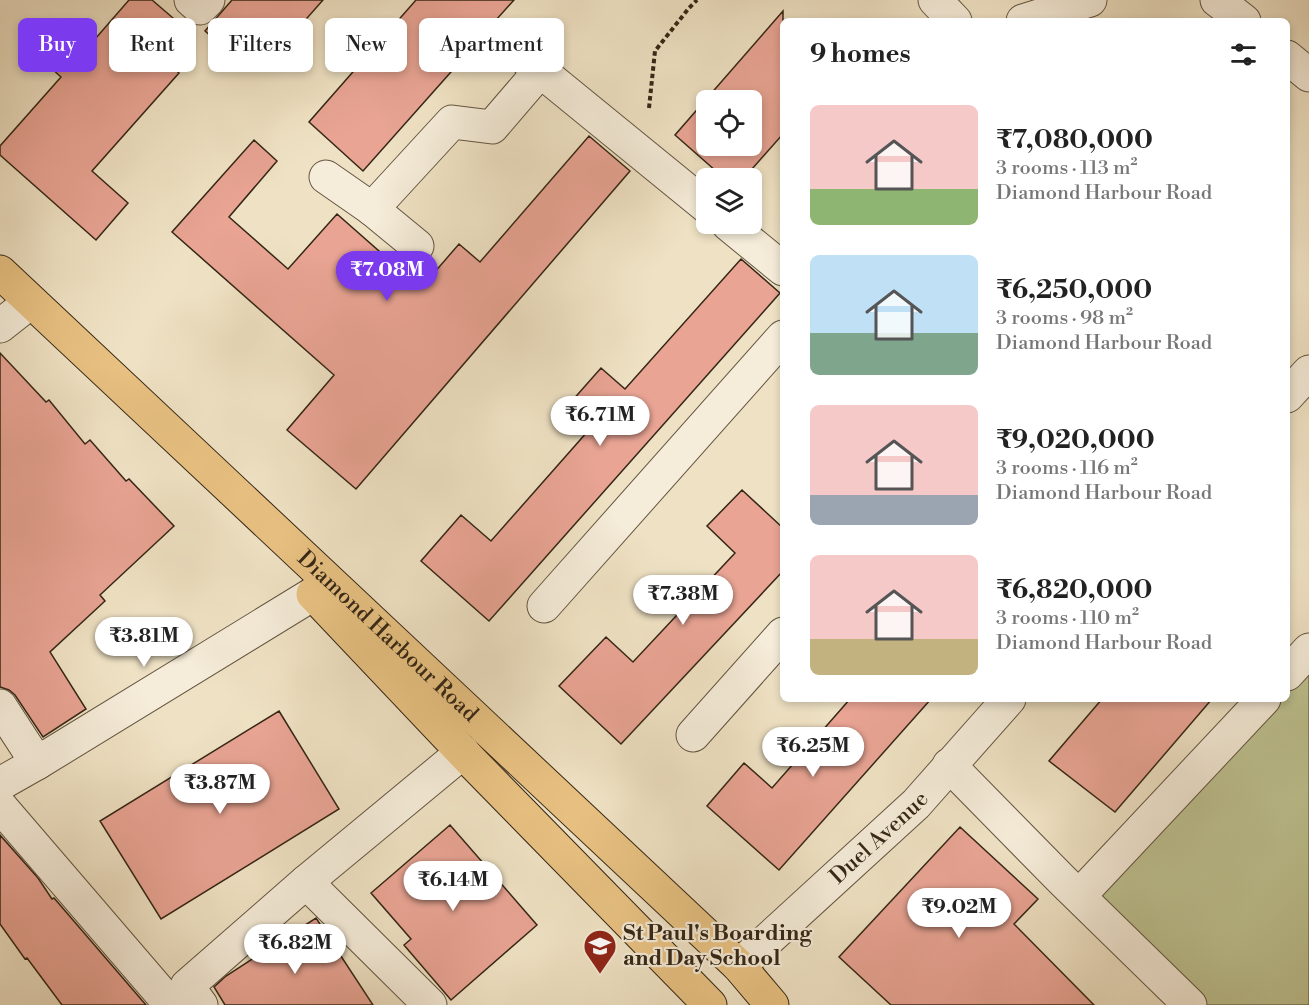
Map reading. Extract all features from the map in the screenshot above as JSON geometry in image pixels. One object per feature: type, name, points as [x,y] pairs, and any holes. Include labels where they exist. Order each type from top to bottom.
[{"type":"main road","name":"Diamond Harbour Road","points":[[0,272],[739,966],[772,1005]]},
{"type":"main road","name":"Diamond Harbour Road","points":[[6,310],[313,594],[463,752],[710,1005]]},
{"type":"street","points":[[191,0],[200,8],[208,0]]},
{"type":"street","points":[[935,0],[952,18]]},
{"type":"street","points":[[1033,18],[1090,0]]},
{"type":"street","points":[[1217,0],[1240,18]]},
{"type":"street","points":[[1290,59],[1309,75]]},
{"type":"street","points":[[372,209],[452,122],[492,127],[539,72]]},
{"type":"street","points":[[541,72],[696,198]]},
{"type":"street","points":[[326,177],[372,209],[417,246]]},
{"type":"street","points":[[740,234],[780,267]]},
{"type":"street","points":[[544,606],[780,341]]},
{"type":"street","points":[[1290,393],[1309,372]]},
{"type":"street","points":[[0,784],[313,594]]},
{"type":"street","points":[[693,735],[780,637]]},
{"type":"street","points":[[1290,671],[1309,650]]},
{"type":"street","name":"Duel Avenue","points":[[739,966],[916,804],[1006,702]]},
{"type":"street","points":[[1079,896],[1261,702]]},
{"type":"street","points":[[0,706],[37,763]]},
{"type":"street","points":[[201,1005],[187,986],[306,882],[463,752]]},
{"type":"street","points":[[950,765],[1190,1005]]},
{"type":"street","points":[[0,806],[171,1005]]},
{"type":"street","points":[[306,882],[430,1005]]},
{"type":"path","points":[[649,108],[655,51],[697,0]]},
{"type":"green space","points":[[1309,655],[1309,1005],[1200,1005],[1087,896],[1266,702],[1290,702],[1290,676]]},
{"type":"building","points":[[129,0],[152,0],[173,18],[113,18]]},
{"type":"building","points":[[232,0],[323,0],[307,18],[216,18]]},
{"type":"building","points":[[416,0],[514,0],[498,18],[419,18],[419,72],[451,72],[363,171],[309,122],[353,72],[407,72],[407,18],[400,18]]},
{"type":"building","points":[[783,11],[783,18],[780,18],[780,137],[753,168],[713,168],[699,156],[762,156],[762,90],[714,90]]},
{"type":"building","points":[[109,23],[109,72],[179,73],[92,171],[128,203],[96,240],[0,155],[0,146],[61,77],[55,72],[97,72],[97,37]]},
{"type":"building","points":[[696,111],[696,153],[675,135]]},
{"type":"building","points":[[589,136],[630,171],[356,489],[287,430],[334,375],[172,232],[254,140],[277,161],[229,217],[288,269],[337,214],[421,288],[459,244],[480,262]]},
{"type":"building","points":[[741,259],[780,293],[489,621],[421,561],[461,515],[491,541],[595,423],[571,402],[601,368],[625,389]]},
{"type":"building","points":[[0,353],[46,402],[49,400],[85,444],[90,440],[126,481],[129,479],[174,526],[100,595],[105,601],[50,652],[86,709],[43,737],[15,695],[0,687]]},
{"type":"building","points":[[742,490],[780,525],[780,574],[621,744],[559,686],[606,637],[633,662],[735,553],[707,526]]},
{"type":"building","points":[[847,702],[928,702],[779,870],[707,806],[744,763],[772,788]]},
{"type":"building","points":[[1099,702],[1209,702],[1115,812],[1049,761]]},
{"type":"building","points":[[279,711],[339,809],[161,919],[100,821]]},
{"type":"building","points":[[450,825],[537,925],[451,1000],[404,945],[411,939],[371,893]]},
{"type":"building","points":[[960,827],[1038,899],[1014,924],[1094,1005],[891,1005],[839,957]]},
{"type":"building","points":[[0,835],[38,878],[52,899],[54,898],[146,1005],[62,1005],[0,924]]},
{"type":"building","points":[[316,918],[373,1005],[225,1005],[214,987],[226,976]]},
{"type":"place","name":"St Paul's Boarding and Day School","points":[[600,975]]}]
